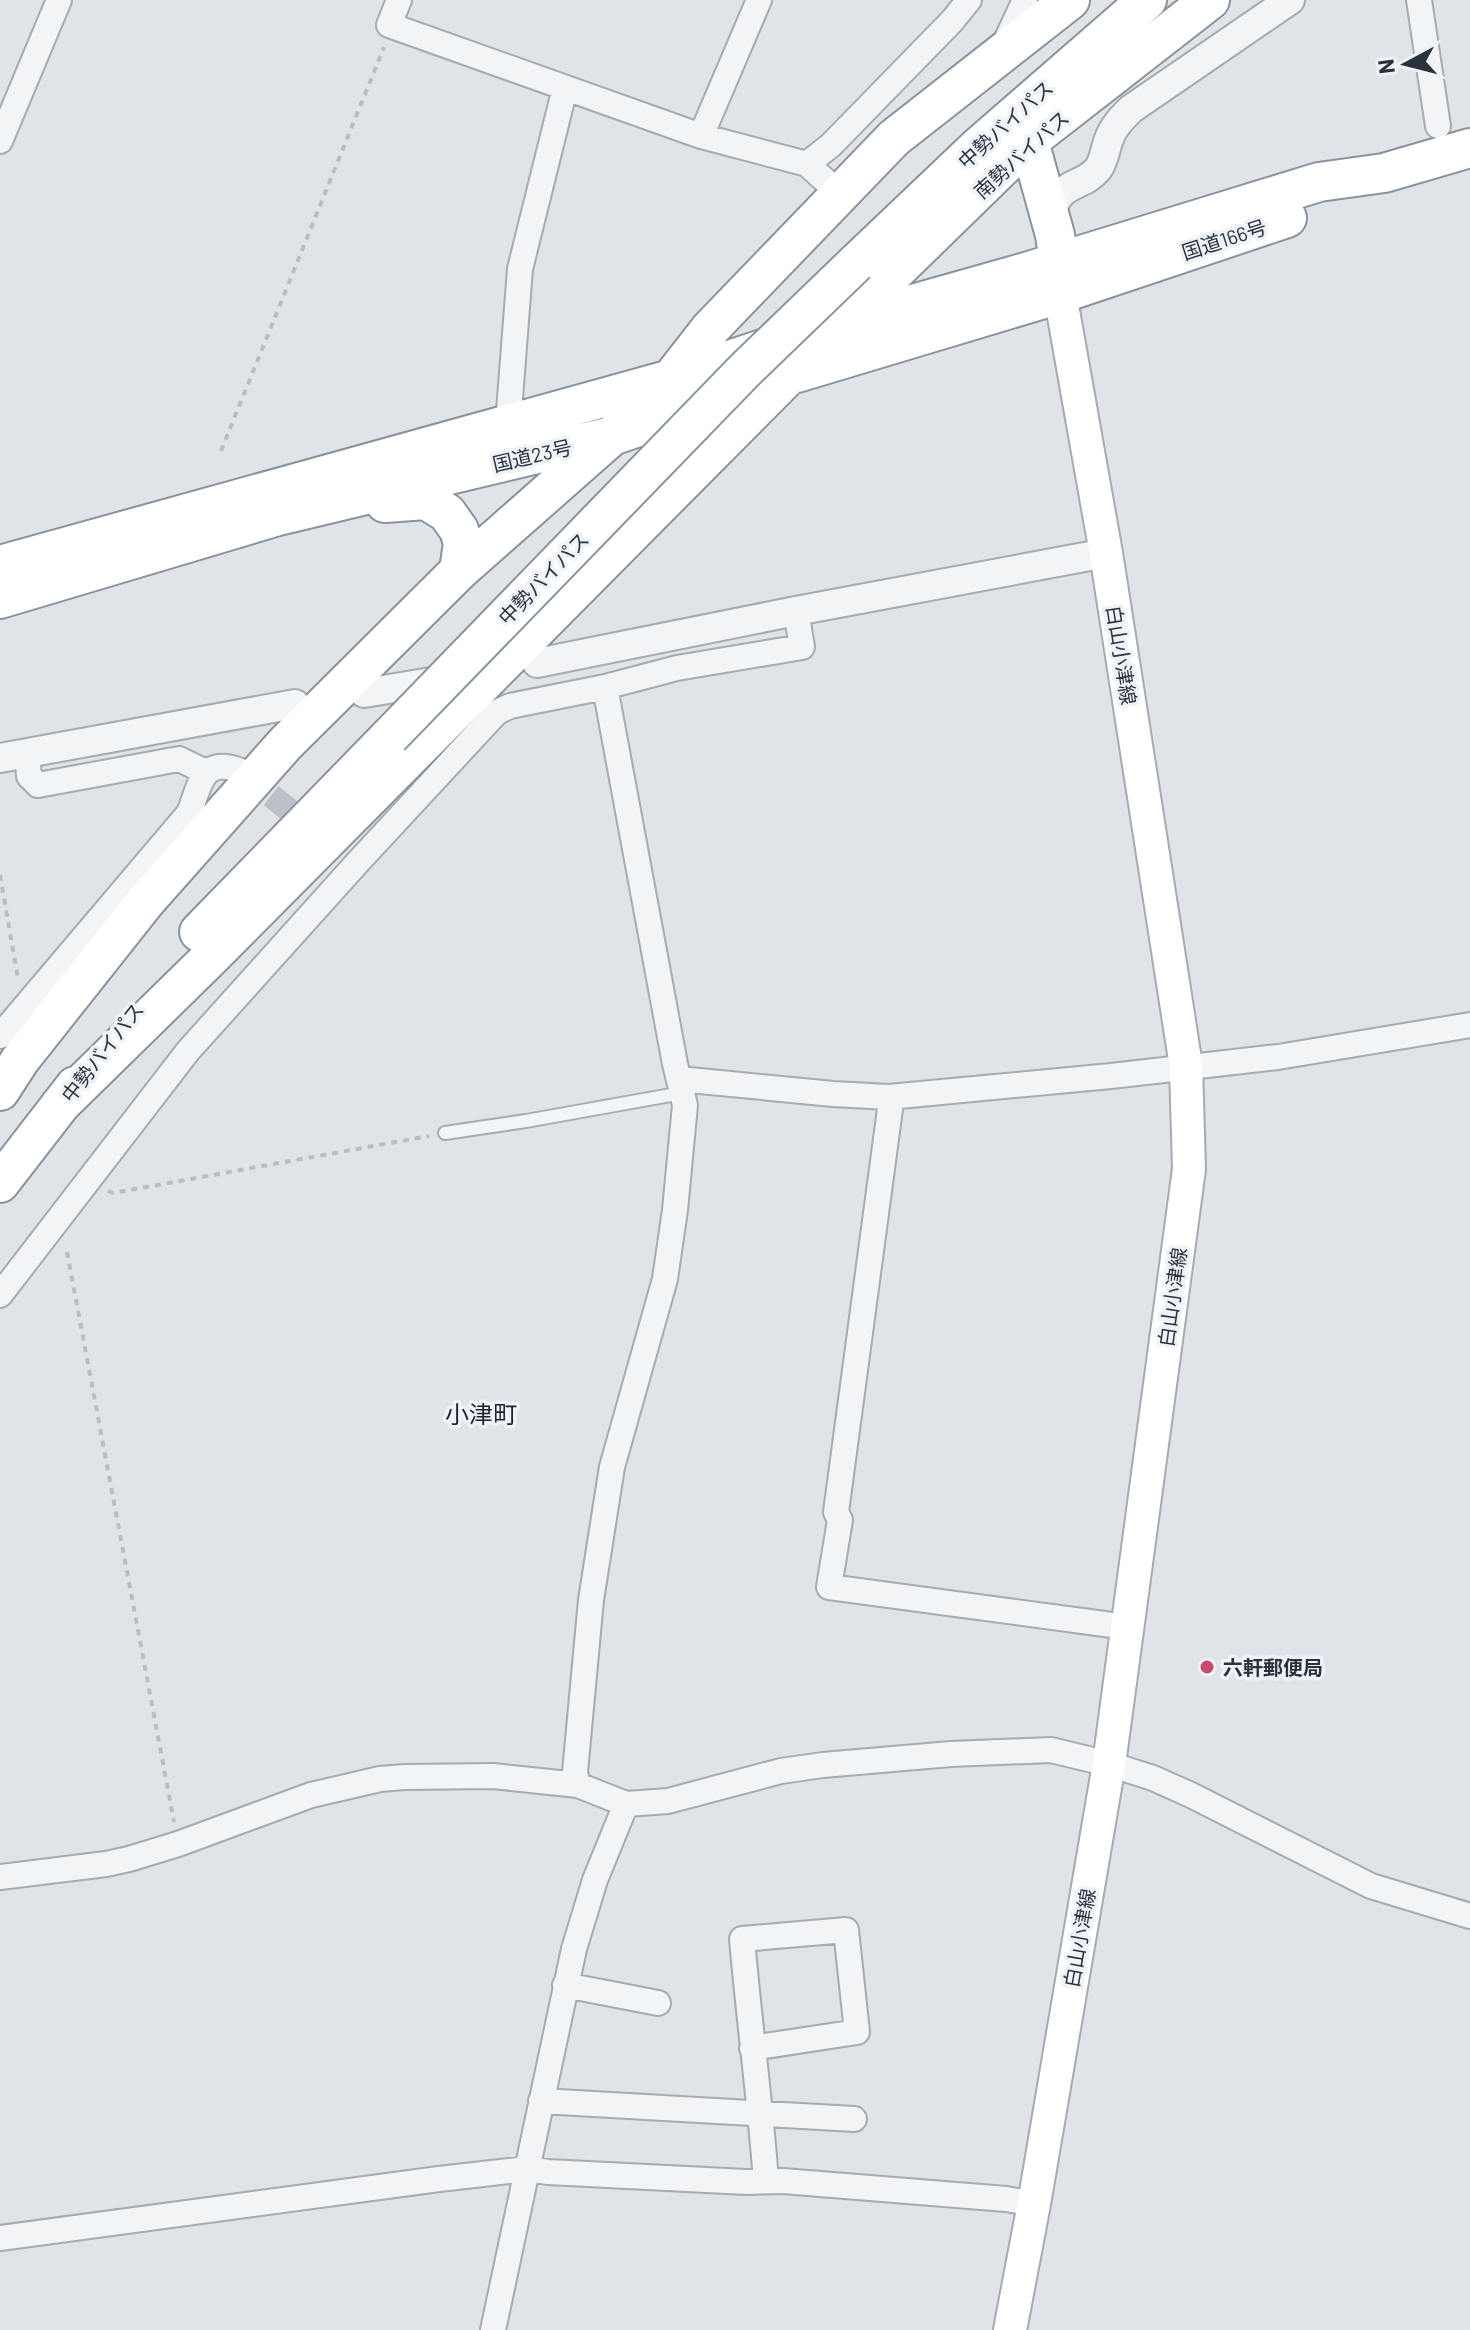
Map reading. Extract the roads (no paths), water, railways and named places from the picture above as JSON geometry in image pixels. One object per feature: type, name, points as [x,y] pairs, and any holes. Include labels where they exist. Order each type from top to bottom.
[{"type":"highway","points":[[0,1091],[20,1060],[146,901],[285,744],[459,571],[612,436],[671,379],[710,329],[894,138],[1070,0]]},
{"type":"highway","name":"南勢バイパス","points":[[60,1105],[789,375],[1031,149],[1210,0]]},
{"type":"highway","name":"中勢バイパス","points":[[0,1183],[188,944],[745,370],[979,146],[1142,5]]},
{"type":"highway","name":"国道166号","points":[[1059,278],[1319,182],[1384,173],[1470,148]]},
{"type":"highway","points":[[1031,149],[1055,235],[1059,278]]},
{"type":"highway","name":"国道23号","points":[[0,565],[671,379],[845,323],[1059,278]]},
{"type":"highway","name":"国道23号","points":[[0,599],[278,516],[612,436],[1059,278]]},
{"type":"highway","points":[[550,412],[618,386],[663,364],[710,329]]},
{"type":"highway","points":[[278,516],[426,500],[447,513],[459,530],[463,543],[459,571]]},
{"type":"main road","name":"白山小津線","points":[[1010,2330],[1109,1764],[1189,1169],[1186,1066],[1106,553],[1059,278]]},
{"type":"street","points":[[0,141],[59,0]]},
{"type":"street","points":[[399,0],[389,25],[701,136],[807,164],[839,193]]},
{"type":"street","points":[[701,136],[759,0]]},
{"type":"street","points":[[807,164],[831,145],[969,0]]},
{"type":"street","points":[[1000,54],[1025,0]]},
{"type":"street","points":[[1050,215],[1057,198],[1069,186],[1094,173],[1101,165],[1110,136],[1131,109],[1290,0]]},
{"type":"street","points":[[1419,0],[1438,126]]},
{"type":"street","points":[[508,424],[520,269],[565,88]]},
{"type":"street","points":[[1031,149],[1053,171],[1084,178]]},
{"type":"street","points":[[537,663],[1106,553]]},
{"type":"street","points":[[0,1295],[188,1051],[497,712],[510,706],[605,687],[677,668],[802,647],[796,611]]},
{"type":"street","points":[[364,693],[458,678]]},
{"type":"street","points":[[578,1785],[575,1772],[591,1600],[612,1467],[665,1279],[685,1105],[605,687]]},
{"type":"street","points":[[206,772],[179,759],[38,785],[13,755],[295,704]]},
{"type":"street","points":[[0,1036],[189,813],[206,772],[216,766],[241,771]]},
{"type":"street","points":[[335,846],[358,862]]},
{"type":"street","points":[[680,1086],[889,1097],[1278,1057],[1470,1025]]},
{"type":"street","points":[[889,1097],[890,1109],[836,1512],[840,1520],[829,1587],[1127,1627]]},
{"type":"street","points":[[0,1877],[106,1864],[178,1844],[311,1795],[380,1779],[493,1776],[578,1785],[626,1804],[668,1801],[781,1771],[823,1765],[951,1754],[1051,1750],[1153,1778],[1371,1886],[1470,1916]]},
{"type":"street","points":[[493,2330],[565,1985],[595,1880],[626,1804]]},
{"type":"street","points":[[752,2048],[857,2032],[846,1930],[742,1939],[752,2048],[761,2114],[766,2181]]},
{"type":"street","points":[[565,1985],[658,2003]]},
{"type":"street","points":[[541,2101],[854,2119]]},
{"type":"street","points":[[0,2238],[527,2169],[766,2181],[1006,2199],[1034,2204]]},
{"type":"lane","points":[[445,1133],[526,1121],[680,1086]]},
{"type":"tunnel","points":[[243,773],[314,830]]},
{"type":"place","name":"六軒郵便局","points":[[1207,1667]]},
{"type":"district","name":"小津町","points":[[481,1413]]}]
